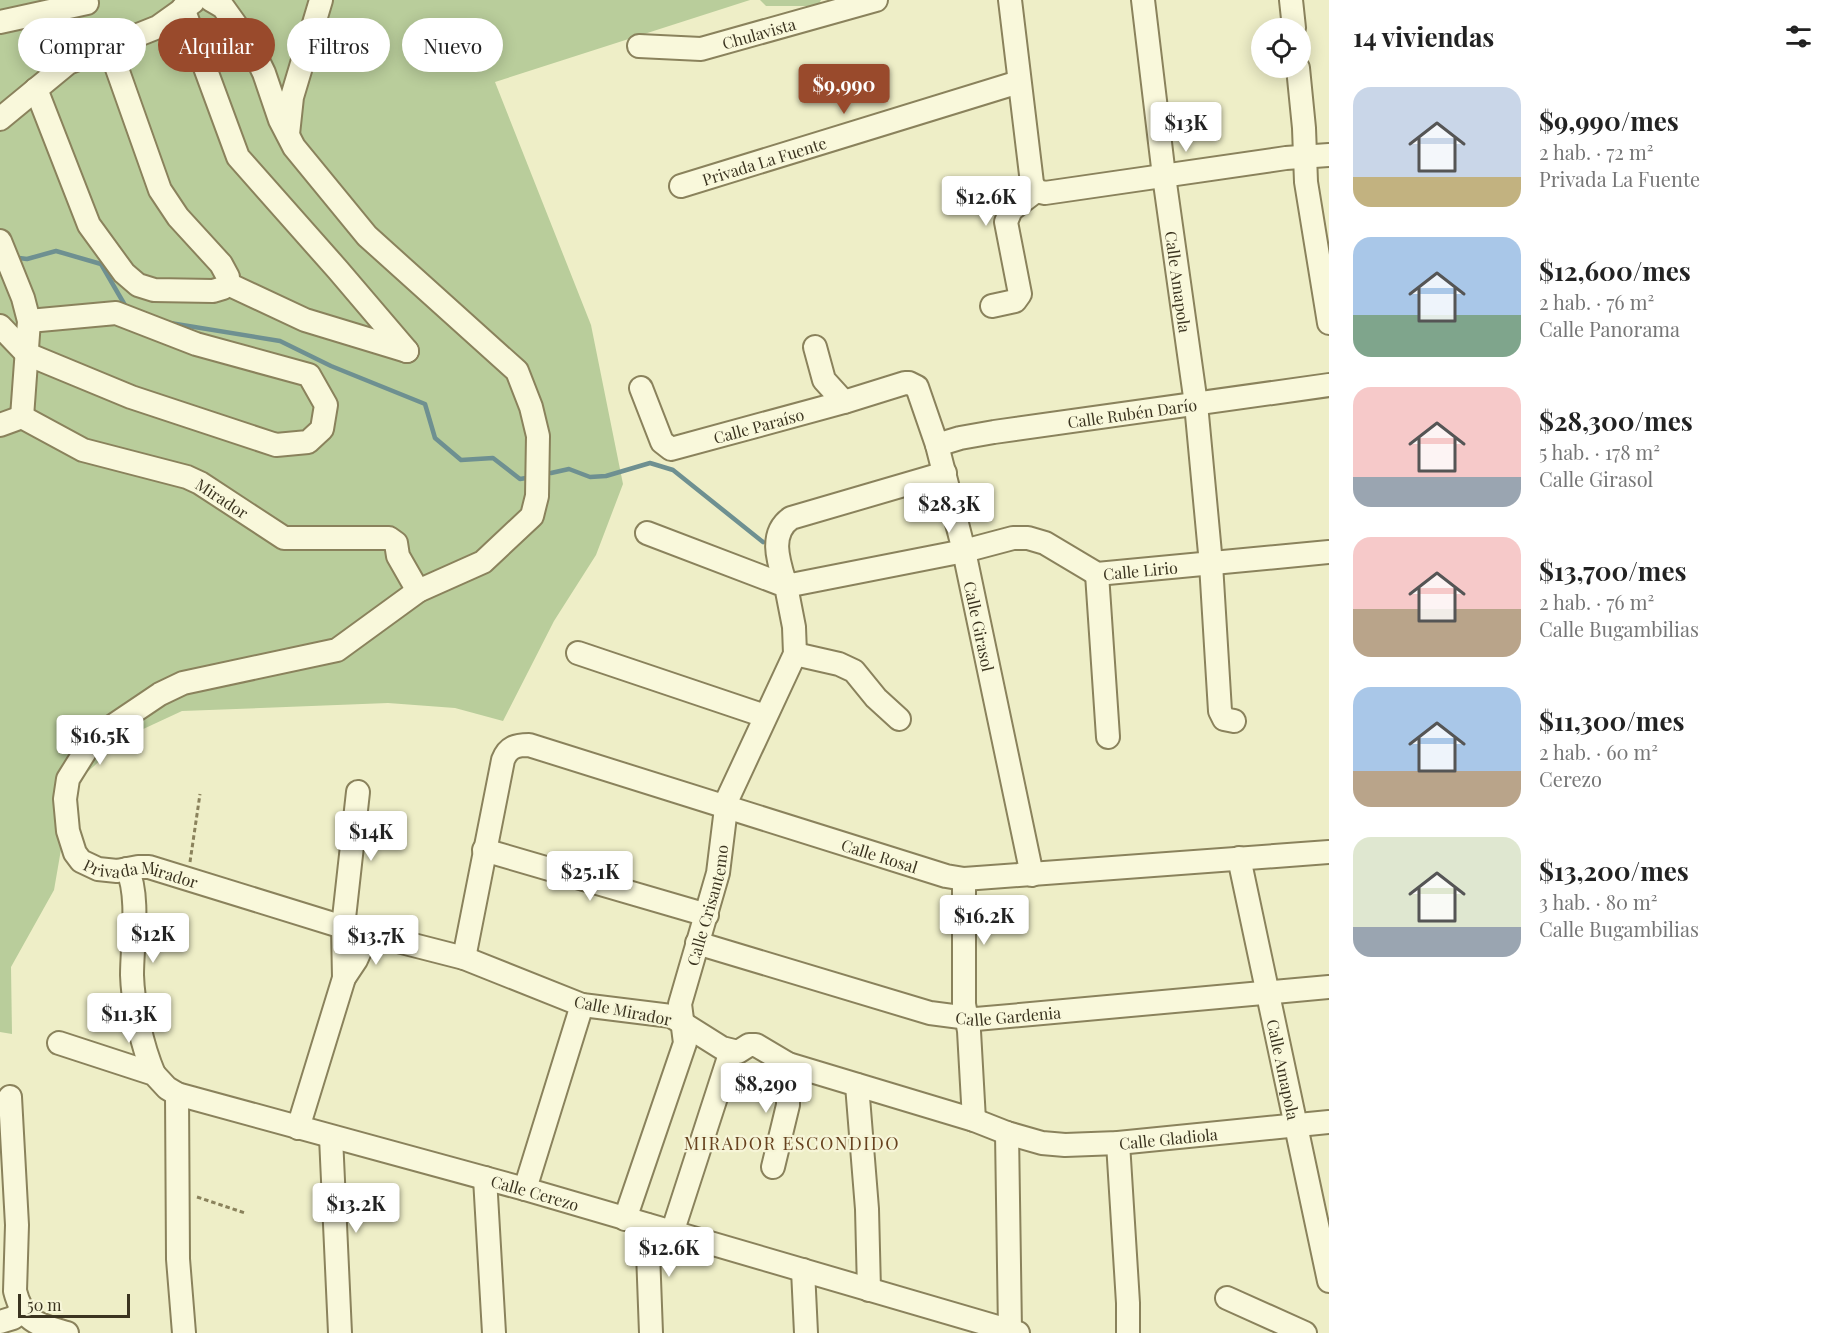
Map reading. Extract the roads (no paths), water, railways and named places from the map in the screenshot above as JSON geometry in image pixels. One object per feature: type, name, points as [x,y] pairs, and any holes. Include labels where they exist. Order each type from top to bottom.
[{"type":"street","points":[[288,136],[292,97],[321,0]]},
{"type":"street","name":"Chulavista","points":[[639,46],[700,49],[876,0]]},
{"type":"street","points":[[1010,0],[1032,183],[1036,191]]},
{"type":"street","name":"Calle Amapola","points":[[1143,0],[1164,176],[1196,404],[1211,564],[1220,711],[1224,719],[1234,721]]},
{"type":"street","points":[[1291,0],[1293,18]]},
{"type":"street","points":[[146,33],[204,2],[237,158],[407,351],[305,320],[228,284]]},
{"type":"street","name":"Privada Mirador","points":[[204,2],[223,7],[234,20],[258,59],[288,136],[302,158],[367,237],[517,371],[531,407],[538,436],[537,496],[532,516],[483,562],[418,591],[337,650],[183,683],[139,707],[98,737],[71,771],[66,788],[65,799],[71,843],[81,861],[106,871],[149,867],[368,933]]},
{"type":"street","points":[[0,22],[87,3]]},
{"type":"street","points":[[0,119],[57,72]]},
{"type":"street","points":[[119,72],[160,190],[178,217],[221,264],[228,277],[228,284]]},
{"type":"street","points":[[1299,78],[1306,182],[1329,323]]},
{"type":"street","name":"Privada La Fuente","points":[[681,186],[1019,82]]},
{"type":"street","points":[[36,89],[89,225],[124,273],[138,285],[154,290],[213,291],[228,284]]},
{"type":"street","points":[[992,306],[1015,301],[1020,294],[1006,222],[1011,210],[1036,191],[1045,193],[1305,156],[1329,155]]},
{"type":"street","points":[[0,241],[23,298],[29,321],[22,417],[0,425]]},
{"type":"street","points":[[0,326],[27,354],[131,397],[276,445],[308,442],[322,429],[326,405],[309,375],[196,344],[116,313],[29,321]]},
{"type":"street","points":[[815,347],[821,373],[844,402]]},
{"type":"street","name":"Calle Paraíso","points":[[641,388],[662,442],[671,449],[905,383],[914,384]]},
{"type":"street","name":"Calle Girasol","points":[[914,384],[919,390],[938,445],[964,551],[1032,875]]},
{"type":"street","name":"Calle Rubén Darío","points":[[938,445],[975,435],[1329,385]]},
{"type":"street","name":"Mirador","points":[[22,417],[83,450],[187,477],[200,483],[284,538],[389,538],[396,543],[398,556],[418,591]]},
{"type":"street","points":[[787,590],[778,559],[777,546],[778,532],[783,523],[791,518],[945,472]]},
{"type":"street","points":[[647,533],[787,590]]},
{"type":"street","name":"Calle Lirio","points":[[787,590],[1013,538],[1028,538],[1045,543],[1097,574],[1329,552]]},
{"type":"street","points":[[1097,574],[1108,737]]},
{"type":"street","name":"Calle Crisantemo","points":[[625,1219],[685,1043],[680,1004],[718,873],[730,791],[795,654],[794,627],[787,590]]},
{"type":"street","points":[[578,653],[765,716]]},
{"type":"street","points":[[795,654],[839,663],[855,671],[876,698],[899,719]]},
{"type":"street","name":"Calle Rosal","points":[[484,850],[503,760],[512,747],[529,745],[946,876],[964,879],[1329,852]]},
{"type":"street","points":[[344,978],[343,927],[358,792]]},
{"type":"street","points":[[464,958],[484,850],[707,915]]},
{"type":"street","name":"Calle Amapola","points":[[1239,858],[1329,1281]]},
{"type":"street","points":[[127,870],[134,893],[133,991],[146,1052],[154,1074]]},
{"type":"street","points":[[964,879],[964,1004],[974,1120]]},
{"type":"street","points":[[298,1128],[344,978],[356,960],[368,933]]},
{"type":"street","name":"Calle Mirador","points":[[368,933],[464,958],[582,1005],[668,1015],[715,1044],[731,1051]]},
{"type":"street","name":"Calle Gardenia","points":[[697,943],[930,1013],[967,1018],[1006,1017],[1329,987]]},
{"type":"street","points":[[525,1189],[582,1005]]},
{"type":"street","name":"Calle Cerezo","points":[[59,1043],[154,1074],[167,1088],[177,1094],[525,1189],[802,1270],[868,1290],[963,1325],[1014,1332]]},
{"type":"street","points":[[672,1233],[731,1051],[738,1052],[750,1045],[756,1045],[788,1064],[974,1120],[1007,1133],[1014,1332]]},
{"type":"street","points":[[773,1167],[788,1105],[788,1064]]},
{"type":"street","points":[[857,1085],[867,1209],[868,1290]]},
{"type":"street","points":[[177,1094],[178,1259],[184,1333]]},
{"type":"street","points":[[10,1097],[9,1222],[15,1291],[22,1311],[29,1319],[40,1325],[67,1333]]},
{"type":"street","name":"Calle Gladiola","points":[[1007,1133],[1042,1143],[1065,1145],[1118,1143],[1329,1122]]},
{"type":"street","points":[[331,1137],[340,1333]]},
{"type":"street","points":[[1118,1143],[1128,1333]]},
{"type":"street","points":[[485,1178],[494,1333]]},
{"type":"street","points":[[647,1225],[651,1333]]},
{"type":"street","points":[[802,1270],[806,1333]]},
{"type":"street","points":[[1227,1298],[1305,1333]]},
{"type":"street","points":[[0,1322],[13,1318],[22,1311]]},
{"type":"waterway","points":[[19,258],[27,259],[56,251],[101,264],[126,307]]},
{"type":"waterway","points":[[170,323],[280,341],[331,366],[425,404],[435,438],[461,460],[493,458],[520,479],[526,478]]},
{"type":"waterway","points":[[551,473],[569,469],[590,477],[606,476],[650,463],[673,470],[763,542]]},
{"type":"district","name":"MIRADOR ESCONDIDO","points":[[792,1143]]}]
